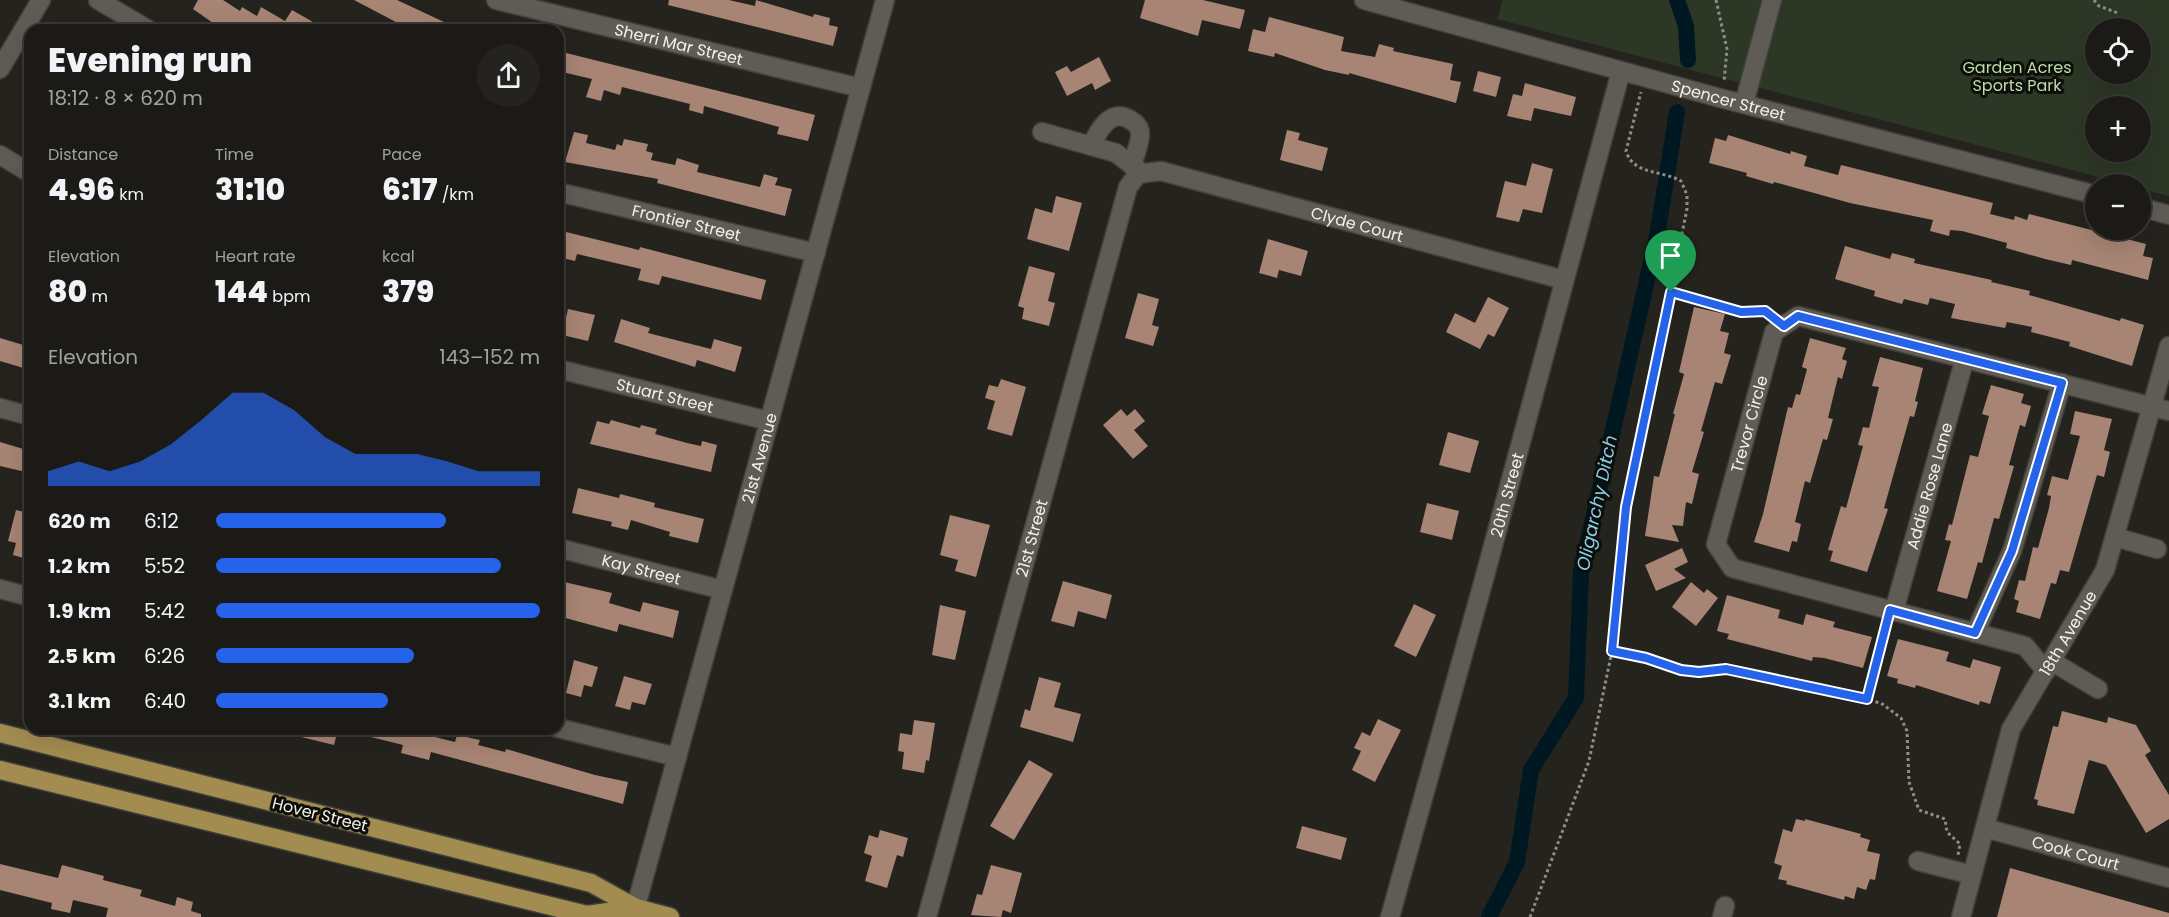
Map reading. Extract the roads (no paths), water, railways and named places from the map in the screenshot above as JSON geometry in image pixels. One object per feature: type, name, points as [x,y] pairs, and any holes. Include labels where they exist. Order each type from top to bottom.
[{"type":"main road","name":"Hover Street","points":[[0,734],[591,883],[634,912]]},
{"type":"main road","name":"Hover Street","points":[[0,770],[587,915],[634,912],[670,917]]},
{"type":"street","points":[[27,24],[41,0]]},
{"type":"street","points":[[98,0],[138,24]]},
{"type":"street","name":"Sherri Mar Street","points":[[496,0],[861,88]]},
{"type":"street","name":"21st Avenue","points":[[634,912],[885,0]]},
{"type":"street","name":"Spencer Street","points":[[1364,0],[1407,5],[1668,84],[2085,192]]},
{"type":"street","points":[[1744,104],[1772,0]]},
{"type":"street","points":[[0,69],[24,29]]},
{"type":"street","name":"20th Street","points":[[1390,917],[1484,583],[1621,71]]},
{"type":"street","points":[[1091,146],[1099,129],[1111,118],[1124,116],[1135,123],[1140,132],[1141,170]]},
{"type":"street","points":[[1042,132],[1116,153],[1141,170]]},
{"type":"street","points":[[0,155],[24,169]]},
{"type":"street","name":"Clyde Court","points":[[1141,170],[1161,171],[1564,280]]},
{"type":"street","name":"21st Street","points":[[927,917],[1128,187],[1141,170]]},
{"type":"street","name":"Frontier Street","points":[[564,193],[816,253]]},
{"type":"street","points":[[2151,210],[2169,215]]},
{"type":"street","name":"Trevor Circle","points":[[1965,358],[1798,316],[1774,332],[1716,544],[1732,568],[2025,646],[2048,666],[2097,689]]},
{"type":"street","name":"18th Avenue","points":[[1961,917],[1964,872],[1985,828],[2011,729],[2105,570],[2161,408],[2169,346]]},
{"type":"street","points":[[1965,358],[2161,408]]},
{"type":"street","name":"Addie Rose Lane","points":[[1892,611],[1965,358]]},
{"type":"street","name":"Stuart Street","points":[[564,370],[769,421]]},
{"type":"street","points":[[1975,633],[2012,551],[2062,383]]},
{"type":"street","points":[[0,408],[24,414]]},
{"type":"street","points":[[2115,537],[2157,549]]},
{"type":"street","name":"Kay Street","points":[[564,550],[723,590]]},
{"type":"street","points":[[0,589],[24,595]]},
{"type":"street","points":[[564,729],[677,757]]},
{"type":"street","name":"Cook Court","points":[[1985,828],[2169,878]]},
{"type":"street","points":[[1918,861],[1964,872]]},
{"type":"waterway","name":"Oligarchy Ditch","points":[[1677,0],[1686,26],[1688,60]]},
{"type":"waterway","name":"Oligarchy Ditch","points":[[1489,917],[1517,862],[1531,770],[1576,698],[1581,571],[1657,236],[1677,112]]},
{"type":"park label","name":"Garden Acres Sports Park","points":[[2017,76]]}]
